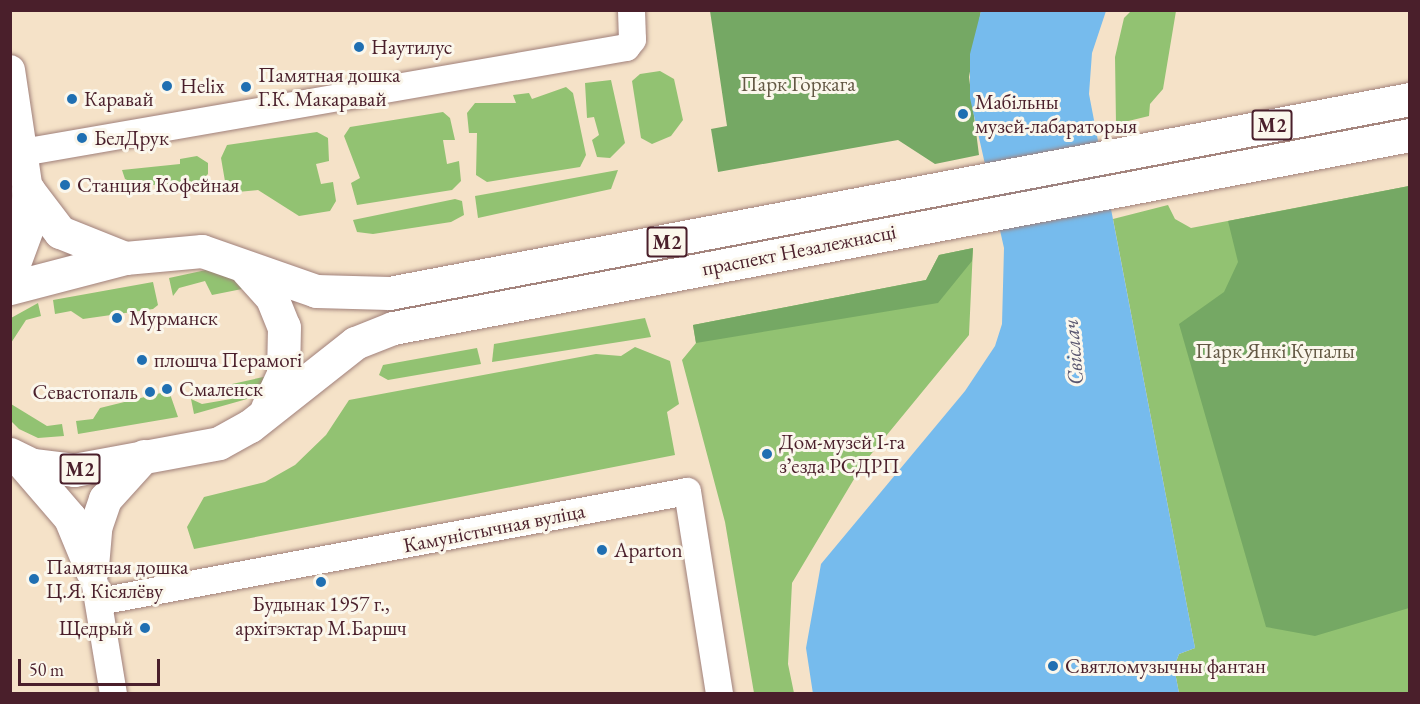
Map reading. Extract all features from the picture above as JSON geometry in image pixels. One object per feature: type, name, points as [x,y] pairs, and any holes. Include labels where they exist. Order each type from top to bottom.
[{"type":"main road","points":[[10,70],[28,190],[27,228],[10,274]]},
{"type":"main road","name":"праспект Незалежнасці","points":[[10,288],[125,258],[202,251],[316,291],[367,296],[1410,99]]},
{"type":"main road","name":"праспект Незалежнасці","points":[[14,456],[74,471],[219,443],[261,416],[355,344],[393,328],[950,220],[1410,135]]},
{"type":"main road","points":[[28,190],[60,232],[125,258]]},
{"type":"main road","name":"М2","points":[[237,264],[264,286],[284,327],[283,374],[261,416]]},
{"type":"main road","points":[[14,456],[57,498],[95,586]]},
{"type":"main road","points":[[95,586],[95,528],[105,499],[144,456]]},
{"type":"street","points":[[22,152],[626,47],[632,39],[631,10]]},
{"type":"street","name":"Камуністычная вуліца","points":[[95,586],[687,491],[719,693]]},
{"type":"street","points":[[95,586],[113,693]]},
{"type":"green space","points":[[1132,10],[1176,11],[1163,89],[1150,104],[1149,116],[1116,124],[1115,57],[1124,18]]},
{"type":"green space","name":"Парк Горкага","points":[[710,11],[981,11],[969,77],[979,155],[935,164],[898,140],[718,172],[711,129],[727,126]]},
{"type":"green space","points":[[660,71],[674,79],[683,120],[671,136],[652,144],[641,138],[632,81],[640,74]]},
{"type":"green space","points":[[611,80],[625,143],[610,158],[597,157],[592,140],[599,135],[594,117],[587,118],[585,83]]},
{"type":"green space","points":[[566,87],[573,93],[586,155],[580,167],[487,182],[476,175],[477,133],[469,133],[467,113],[475,103],[516,103],[513,95],[529,93],[532,99]]},
{"type":"green space","points":[[443,112],[450,118],[455,140],[443,140],[447,164],[459,161],[461,181],[452,190],[357,205],[351,183],[360,178],[344,136],[350,127]]},
{"type":"green space","points":[[317,132],[328,138],[329,161],[316,164],[321,184],[333,182],[336,201],[330,211],[299,216],[258,190],[227,193],[221,158],[227,145]]},
{"type":"green space","points":[[197,156],[208,163],[208,174],[201,181],[140,186],[125,179],[122,170],[180,164],[180,159]]},
{"type":"green space","points":[[618,170],[611,189],[478,218],[475,196]]},
{"type":"green space","name":"Парк Янкі Купалы","points":[[1409,186],[1409,693],[1179,693],[1174,667],[1179,654],[1195,648],[1113,219],[1168,205],[1175,219],[1191,228]]},
{"type":"green space","name":"Парк Янкі Купалы","points":[[1409,186],[1409,608],[1315,636],[1266,627],[1179,324],[1224,292],[1238,262],[1228,221]]},
{"type":"green space","points":[[455,199],[462,201],[464,215],[451,222],[373,234],[357,232],[353,220]]},
{"type":"green space","points":[[973,248],[969,335],[863,464],[792,583],[788,664],[794,693],[754,693],[725,522],[682,360],[696,343],[693,325],[926,280],[939,255]]},
{"type":"green space","points":[[973,248],[972,261],[938,303],[696,343],[693,325],[926,280],[939,255]]},
{"type":"green space","points":[[206,270],[220,271],[252,287],[212,295],[205,281],[179,288],[173,296],[169,278]]},
{"type":"green space","points":[[153,282],[158,305],[153,309],[83,319],[71,311],[55,314],[53,300]]},
{"type":"green space","points":[[38,303],[41,316],[26,320],[11,343],[11,318]]},
{"type":"green space","points":[[645,318],[651,337],[492,362],[494,344]]},
{"type":"green space","points":[[635,347],[670,361],[679,404],[667,412],[675,455],[194,549],[187,527],[204,497],[265,482],[295,465],[326,435],[349,400],[596,354],[621,356]]},
{"type":"green space","points":[[477,348],[481,364],[388,380],[379,375],[383,365]]},
{"type":"green space","points":[[268,376],[247,399],[194,414],[191,399],[202,404],[231,399],[232,384]]},
{"type":"green space","points":[[169,391],[178,417],[78,434],[76,421],[93,419],[100,408]]},
{"type":"green space","points":[[11,404],[47,426],[62,424],[64,436],[38,438],[19,429],[11,421]]},
{"type":"water","name":"Свіслач","points":[[981,11],[1106,11],[1092,53],[1089,94],[1195,648],[1179,654],[1174,667],[1179,693],[813,694],[806,648],[821,564],[965,391],[995,346],[1002,324],[1004,248],[970,98],[970,54]]},
{"type":"place","name":"Наутилус","points":[[359,47]]},
{"type":"place","name":"Helix","points":[[167,86]]},
{"type":"place","name":"Памятная дошка Г.К. Макаравай","points":[[246,87]]},
{"type":"place","name":"Каравай","points":[[72,99]]},
{"type":"place","name":"Мабільны музей-лабараторыя","points":[[963,114]]},
{"type":"place","name":"БелДрук","points":[[82,138]]},
{"type":"place","name":"Станция Кофейная","points":[[65,185]]},
{"type":"place","name":"Мурманск","points":[[117,318]]},
{"type":"place","name":"плошча Перамогі","points":[[142,360]]},
{"type":"place","name":"Смаленск","points":[[167,389]]},
{"type":"place","name":"Севастопаль","points":[[150,392]]},
{"type":"place","name":"Дом-музей I-га зʼезда РСДРП","points":[[767,454]]},
{"type":"place","name":"Aparton","points":[[602,550]]},
{"type":"place","name":"Памятная дошка Ц.Я. Кісялёву","points":[[34,579]]},
{"type":"place","name":"Будынак 1957 г., архітэктар М.Баршч","points":[[321,582]]},
{"type":"place","name":"Щедрый","points":[[145,628]]},
{"type":"place","name":"Святломузычны фантан","points":[[1053,666]]}]
